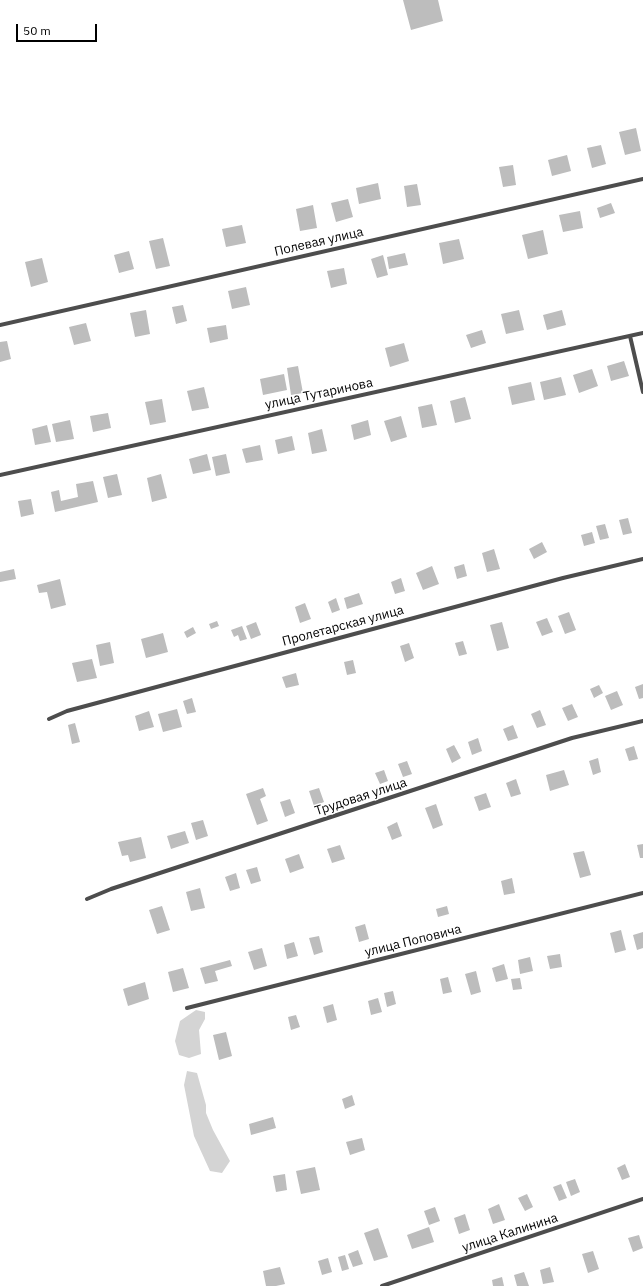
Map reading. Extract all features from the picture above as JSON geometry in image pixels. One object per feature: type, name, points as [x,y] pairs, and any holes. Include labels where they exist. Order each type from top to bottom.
[{"type":"street","name":"Полевая улица","points":[[0,325],[643,179]]},
{"type":"street","name":"улица Тутаринова","points":[[0,475],[643,333]]},
{"type":"street","points":[[630,336],[643,392]]},
{"type":"street","name":"Пролетарская улица","points":[[49,719],[67,710],[555,580],[643,559]]},
{"type":"street","name":"Трудовая улица","points":[[87,899],[119,887],[572,738],[643,721]]},
{"type":"street","name":"улица Поповича","points":[[187,1008],[643,893]]},
{"type":"street","name":"улица Калинина","points":[[382,1286],[643,1199]]},
{"type":"shaded area","points":[[196,1010],[205,1012],[205,1019],[199,1030],[201,1054],[189,1058],[179,1055],[175,1041],[180,1021]]},
{"type":"shaded area","points":[[187,1071],[197,1073],[206,1105],[206,1113],[213,1130],[230,1161],[222,1173],[210,1171],[194,1136],[184,1085]]},
{"type":"building","points":[[403,0],[438,0],[443,21],[411,30]]},
{"type":"building","points":[[636,128],[641,151],[625,155],[619,132]]},
{"type":"building","points":[[601,145],[606,164],[592,168],[587,148]]},
{"type":"building","points":[[567,155],[571,171],[552,176],[548,160]]},
{"type":"building","points":[[513,165],[516,185],[503,187],[499,167]]},
{"type":"building","points":[[378,183],[381,199],[359,204],[356,188]]},
{"type":"building","points":[[417,184],[421,205],[407,207],[404,186]]},
{"type":"building","points":[[348,199],[353,217],[336,222],[331,203]]},
{"type":"building","points":[[611,203],[615,213],[600,218],[597,208]]},
{"type":"building","points":[[313,205],[317,228],[300,231],[296,209]]},
{"type":"building","points":[[580,211],[583,228],[563,232],[559,215]]},
{"type":"building","points":[[242,225],[246,243],[226,247],[222,229]]},
{"type":"building","points":[[543,230],[548,254],[528,259],[522,235]]},
{"type":"building","points":[[163,238],[170,266],[156,269],[149,241]]},
{"type":"building","points":[[459,239],[464,259],[443,264],[439,243]]},
{"type":"building","points":[[129,251],[134,269],[119,273],[114,255]]},
{"type":"building","points":[[405,253],[408,265],[389,269],[387,257]]},
{"type":"building","points":[[383,255],[388,275],[377,278],[371,259]]},
{"type":"building","points":[[42,258],[48,282],[31,287],[25,262]]},
{"type":"building","points":[[344,268],[347,284],[331,288],[327,271]]},
{"type":"building","points":[[246,287],[250,305],[232,309],[228,291]]},
{"type":"building","points":[[183,305],[187,321],[176,324],[172,307]]},
{"type":"building","points":[[146,310],[150,334],[135,337],[130,313]]},
{"type":"building","points":[[519,310],[524,330],[506,334],[501,314]]},
{"type":"building","points":[[562,310],[566,325],[547,330],[543,315]]},
{"type":"building","points":[[86,323],[91,341],[74,345],[69,327]]},
{"type":"building","points":[[226,325],[228,339],[210,343],[207,328]]},
{"type":"building","points":[[482,330],[486,343],[471,348],[466,335]]},
{"type":"building","points":[[7,341],[11,359],[0,362],[0,342]]},
{"type":"building","points":[[404,343],[409,361],[390,367],[385,348]]},
{"type":"building","points":[[624,361],[629,376],[611,381],[607,366]]},
{"type":"building","points":[[298,366],[303,393],[291,395],[287,368]]},
{"type":"building","points":[[592,369],[598,386],[579,393],[573,375]]},
{"type":"building","points":[[284,374],[287,390],[263,395],[260,379]]},
{"type":"building","points":[[561,377],[566,395],[544,400],[540,382]]},
{"type":"building","points":[[531,382],[535,400],[512,405],[508,387]]},
{"type":"building","points":[[204,387],[209,408],[192,411],[187,391]]},
{"type":"building","points":[[465,397],[471,419],[455,423],[450,401]]},
{"type":"building","points":[[162,399],[166,422],[150,425],[145,402]]},
{"type":"building","points":[[432,404],[437,425],[422,428],[418,407]]},
{"type":"building","points":[[108,413],[111,428],[93,432],[90,416]]},
{"type":"building","points":[[401,416],[407,437],[391,442],[384,421]]},
{"type":"building","points":[[70,420],[74,439],[56,442],[52,424]]},
{"type":"building","points":[[368,420],[371,435],[354,440],[351,425]]},
{"type":"building","points":[[47,425],[51,442],[35,445],[32,429]]},
{"type":"building","points":[[322,429],[327,451],[312,454],[308,433]]},
{"type":"building","points":[[292,436],[295,450],[278,454],[275,440]]},
{"type":"building","points":[[260,445],[263,460],[246,463],[242,449]]},
{"type":"building","points":[[207,454],[211,470],[193,474],[189,459]]},
{"type":"building","points":[[226,454],[230,473],[216,476],[212,457]]},
{"type":"building","points":[[117,474],[122,495],[108,498],[103,477]]},
{"type":"building","points":[[161,474],[167,498],[152,502],[147,478]]},
{"type":"building","points":[[93,481],[98,502],[55,512],[51,492],[59,490],[61,501],[78,497],[76,484]]},
{"type":"building","points":[[31,499],[34,514],[21,517],[18,501]]},
{"type":"building","points":[[628,518],[632,533],[623,535],[619,520]]},
{"type":"building","points":[[605,524],[609,538],[600,540],[596,526]]},
{"type":"building","points":[[592,532],[595,543],[584,546],[581,535]]},
{"type":"building","points":[[542,542],[547,552],[534,559],[529,549]]},
{"type":"building","points":[[494,549],[500,569],[487,572],[482,553]]},
{"type":"building","points":[[464,564],[467,576],[457,579],[454,567]]},
{"type":"building","points":[[432,566],[439,584],[423,590],[416,573]]},
{"type":"building","points":[[14,569],[16,579],[0,582],[0,572]]},
{"type":"building","points":[[401,578],[405,591],[395,594],[391,582]]},
{"type":"building","points":[[60,579],[66,605],[51,609],[47,592],[39,593],[37,585]]},
{"type":"building","points":[[359,593],[363,604],[347,609],[344,598]]},
{"type":"building","points":[[336,598],[340,610],[332,613],[328,602]]},
{"type":"building","points":[[305,603],[311,619],[300,623],[295,607]]},
{"type":"building","points":[[569,612],[576,630],[565,634],[558,616]]},
{"type":"building","points":[[547,618],[553,632],[542,636],[536,622]]},
{"type":"building","points":[[217,621],[219,626],[211,629],[209,624]]},
{"type":"building","points":[[256,622],[261,635],[251,639],[246,626]]},
{"type":"building","points":[[502,622],[509,648],[497,651],[490,625]]},
{"type":"building","points":[[242,626],[247,639],[240,641],[238,635],[234,637],[231,630]]},
{"type":"building","points":[[193,627],[196,633],[187,638],[184,632]]},
{"type":"building","points":[[163,633],[168,652],[146,658],[141,639]]},
{"type":"building","points":[[463,641],[467,654],[459,656],[455,643]]},
{"type":"building","points":[[110,642],[114,663],[100,666],[96,645]]},
{"type":"building","points":[[409,643],[414,658],[405,662],[400,646]]},
{"type":"building","points":[[92,659],[97,678],[77,682],[72,663]]},
{"type":"building","points":[[353,660],[356,673],[347,675],[344,662]]},
{"type":"building","points":[[296,673],[299,685],[286,688],[282,677]]},
{"type":"building","points":[[643,684],[643,698],[639,699],[635,687]]},
{"type":"building","points":[[599,685],[603,693],[594,698],[590,689]]},
{"type":"building","points":[[617,691],[623,705],[611,710],[605,696]]},
{"type":"building","points":[[192,698],[196,712],[187,714],[183,701]]},
{"type":"building","points":[[572,704],[578,717],[568,721],[562,708]]},
{"type":"building","points":[[177,709],[182,727],[163,732],[158,714]]},
{"type":"building","points":[[540,710],[546,725],[537,728],[531,714]]},
{"type":"building","points":[[149,711],[154,727],[139,731],[135,716]]},
{"type":"building","points":[[75,723],[80,742],[72,744],[68,725]]},
{"type":"building","points":[[513,725],[518,738],[508,741],[503,729]]},
{"type":"building","points":[[478,738],[482,751],[472,755],[468,742]]},
{"type":"building","points":[[454,745],[461,758],[452,763],[446,749]]},
{"type":"building","points":[[634,746],[638,759],[629,761],[625,749]]},
{"type":"building","points":[[598,758],[601,772],[593,775],[589,761]]},
{"type":"building","points":[[407,761],[412,774],[403,777],[398,764]]},
{"type":"building","points":[[384,770],[388,781],[380,784],[375,773]]},
{"type":"building","points":[[564,770],[569,785],[550,791],[546,775]]},
{"type":"building","points":[[516,779],[521,794],[511,797],[506,783]]},
{"type":"building","points":[[263,788],[266,796],[260,799],[268,821],[257,825],[246,794]]},
{"type":"building","points":[[319,788],[324,802],[314,806],[309,791]]},
{"type":"building","points":[[486,793],[491,807],[479,811],[474,797]]},
{"type":"building","points":[[290,799],[295,813],[285,817],[280,802]]},
{"type":"building","points":[[436,804],[443,825],[433,829],[425,808]]},
{"type":"building","points":[[203,820],[208,836],[196,840],[191,823]]},
{"type":"building","points":[[397,822],[402,836],[392,840],[387,827]]},
{"type":"building","points":[[185,831],[189,843],[171,849],[167,836]]},
{"type":"building","points":[[141,837],[146,858],[130,862],[128,855],[122,856],[118,842]]},
{"type":"building","points":[[643,844],[643,858],[640,858],[637,845]]},
{"type":"building","points":[[340,845],[345,859],[332,863],[327,849]]},
{"type":"building","points":[[584,851],[591,875],[580,878],[573,853]]},
{"type":"building","points":[[299,854],[304,868],[290,873],[285,859]]},
{"type":"building","points":[[257,867],[261,881],[251,884],[246,870]]},
{"type":"building","points":[[236,873],[240,888],[230,891],[225,877]]},
{"type":"building","points":[[512,878],[515,893],[504,895],[501,881]]},
{"type":"building","points":[[200,888],[205,908],[191,911],[186,892]]},
{"type":"building","points":[[162,906],[170,930],[157,934],[149,910]]},
{"type":"building","points":[[447,906],[449,914],[438,917],[436,909]]},
{"type":"building","points":[[365,924],[369,939],[359,942],[355,927]]},
{"type":"building","points":[[621,930],[626,950],[615,953],[610,933]]},
{"type":"building","points":[[643,932],[643,948],[637,950],[633,935]]},
{"type":"building","points":[[319,936],[323,952],[314,955],[309,938]]},
{"type":"building","points":[[294,942],[298,956],[287,959],[284,945]]},
{"type":"building","points":[[262,948],[267,966],[254,970],[248,952]]},
{"type":"building","points":[[560,954],[562,967],[550,969],[547,956]]},
{"type":"building","points":[[530,957],[533,971],[520,974],[518,960]]},
{"type":"building","points":[[230,960],[232,966],[215,971],[218,981],[205,984],[200,968]]},
{"type":"building","points":[[504,964],[508,979],[496,982],[492,968]]},
{"type":"building","points":[[183,968],[189,988],[173,992],[168,972]]},
{"type":"building","points":[[476,971],[481,992],[471,995],[465,974]]},
{"type":"building","points":[[448,977],[452,992],[443,994],[440,979]]},
{"type":"building","points":[[520,978],[522,989],[513,990],[511,979]]},
{"type":"building","points":[[145,982],[149,999],[128,1006],[123,989]]},
{"type":"building","points":[[393,991],[396,1004],[387,1007],[384,993]]},
{"type":"building","points":[[378,998],[382,1012],[371,1015],[368,1001]]},
{"type":"building","points":[[333,1004],[337,1020],[327,1023],[323,1007]]},
{"type":"building","points":[[296,1015],[300,1027],[291,1030],[288,1017]]},
{"type":"building","points":[[226,1032],[232,1056],[219,1060],[213,1035]]},
{"type":"building","points":[[352,1095],[355,1105],[345,1109],[342,1099]]},
{"type":"building","points":[[273,1117],[276,1128],[251,1135],[249,1124]]},
{"type":"building","points":[[362,1138],[365,1150],[350,1155],[346,1142]]},
{"type":"building","points":[[625,1164],[630,1177],[622,1180],[617,1168]]},
{"type":"building","points":[[315,1167],[320,1190],[301,1194],[296,1171]]},
{"type":"building","points":[[285,1174],[287,1190],[276,1192],[273,1176]]},
{"type":"building","points":[[575,1179],[580,1192],[571,1196],[566,1182]]},
{"type":"building","points":[[561,1184],[567,1198],[559,1201],[553,1187]]},
{"type":"building","points":[[527,1194],[533,1207],[525,1211],[518,1198]]},
{"type":"building","points":[[499,1204],[505,1220],[493,1224],[488,1209]]},
{"type":"building","points":[[435,1207],[440,1221],[429,1225],[424,1211]]},
{"type":"building","points":[[465,1214],[470,1230],[459,1234],[454,1218]]},
{"type":"building","points":[[429,1227],[434,1242],[412,1249],[407,1235]]},
{"type":"building","points":[[378,1228],[388,1257],[374,1261],[364,1233]]},
{"type":"building","points":[[639,1235],[643,1248],[633,1252],[628,1238]]},
{"type":"building","points":[[358,1250],[363,1264],[353,1267],[348,1254]]},
{"type":"building","points":[[593,1251],[599,1269],[588,1273],[582,1254]]},
{"type":"building","points":[[345,1255],[349,1269],[342,1271],[338,1257]]},
{"type":"building","points":[[328,1258],[332,1272],[322,1275],[318,1261]]},
{"type":"building","points":[[280,1267],[285,1284],[266,1286],[263,1271]]},
{"type":"building","points":[[550,1267],[554,1282],[543,1284],[540,1270]]},
{"type":"building","points":[[524,1272],[529,1286],[517,1286],[514,1275]]},
{"type":"building","points":[[502,1277],[504,1286],[493,1286],[492,1280]]}]
